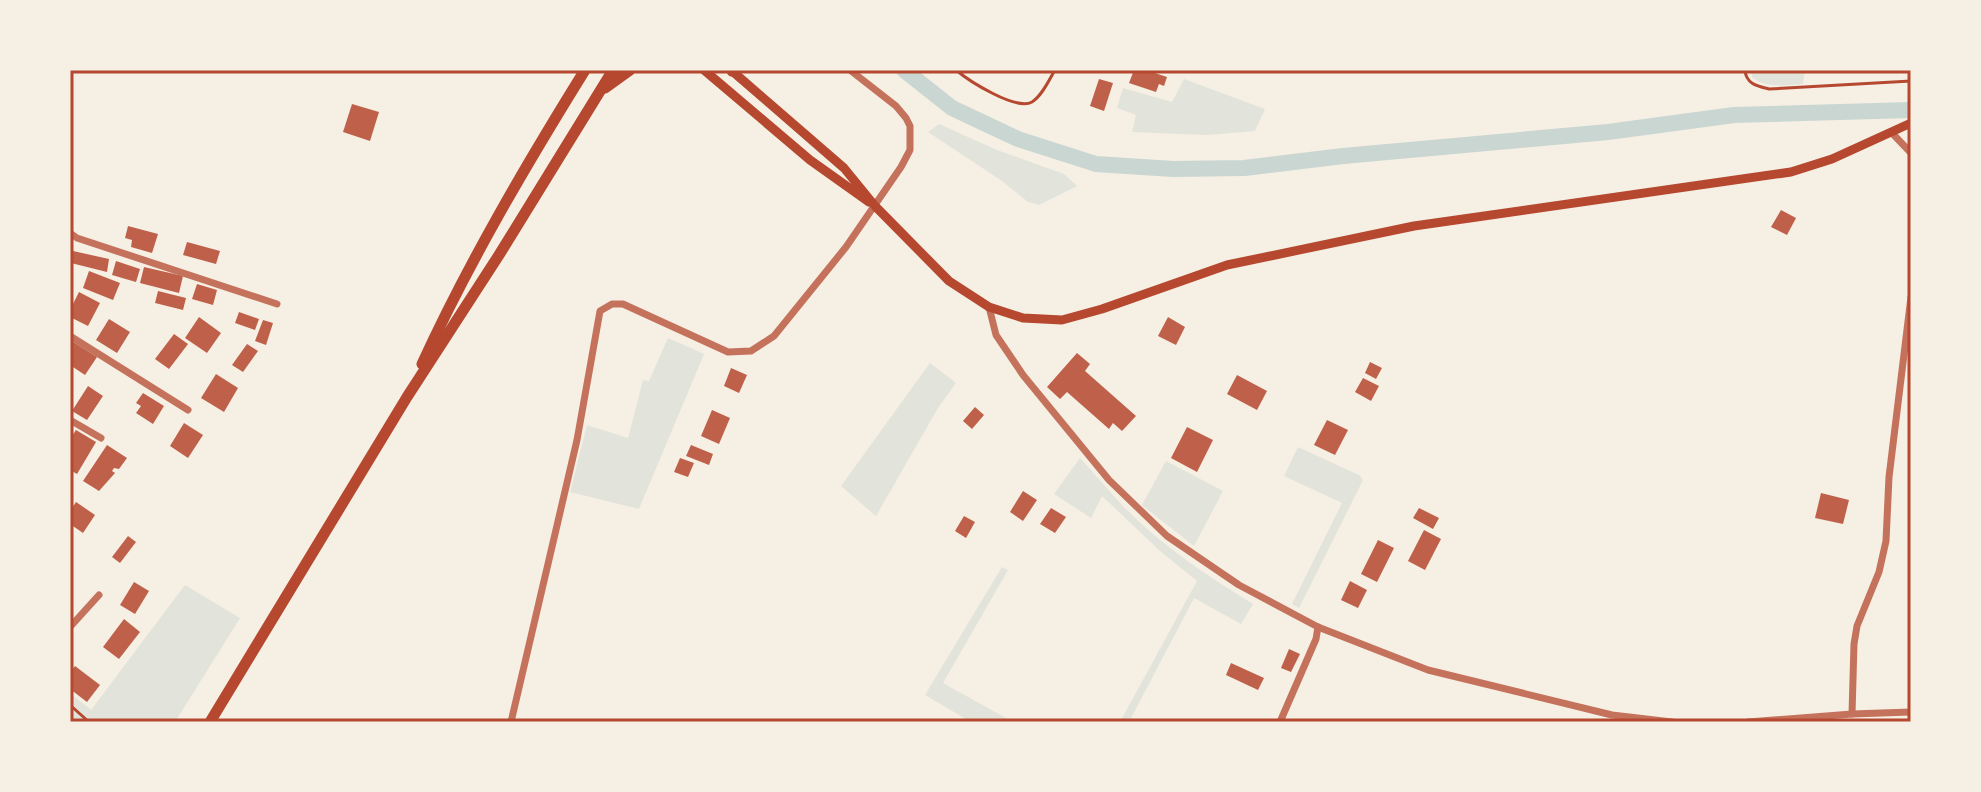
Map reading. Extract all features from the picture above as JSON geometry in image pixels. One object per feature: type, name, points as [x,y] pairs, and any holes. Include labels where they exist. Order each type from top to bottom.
[{"type":"main road","points":[[210,722],[407,397],[613,70]]},
{"type":"main road","points":[[599,93],[630,70]]},
{"type":"main road","points":[[704,70],[810,160],[875,206]]},
{"type":"main road","points":[[732,70],[835,160],[861,186],[875,206],[949,281],[989,307],[1023,318],[1062,320],[1227,265],[1414,226],[1791,172],[1832,159],[1909,124]]},
{"type":"main road","points":[[407,397],[451,301],[582,73]]},
{"type":"street","points":[[511,722],[577,440],[600,311],[612,304],[623,304],[728,352],[751,351],[774,336],[875,206],[910,150],[910,126],[896,106],[850,70]]},
{"type":"street","points":[[1892,133],[1911,153]]},
{"type":"street","points":[[70,233],[77,238],[277,304]]},
{"type":"street","points":[[1852,714],[1857,626],[1879,572],[1886,541],[1889,477],[1911,297]]},
{"type":"street","points":[[989,307],[996,335],[1023,375],[1109,480],[1167,536],[1275,606],[1318,627],[1428,670],[1612,715],[1672,722]]},
{"type":"street","points":[[70,336],[188,410]]},
{"type":"street","points":[[70,420],[101,438]]},
{"type":"street","points":[[70,627],[99,595]]},
{"type":"street","points":[[1280,722],[1316,639],[1318,627]]},
{"type":"street","points":[[1748,722],[1911,712]]},
{"type":"path","points":[[956,70],[1020,105],[1031,103],[1040,94],[1055,70]]},
{"type":"path","points":[[1745,70],[1745,77],[1753,85],[1769,89],[1911,81]]},
{"type":"path","points":[[70,705],[89,722]]},
{"type":"shaded area","points":[[1751,70],[1805,70],[1803,84],[1770,85],[1752,77]]},
{"type":"shaded area","points":[[1184,79],[1265,109],[1255,131],[1207,135],[1132,132],[1136,115],[1117,108],[1123,88],[1172,102]]},
{"type":"shaded area","points":[[939,124],[997,150],[1064,174],[1077,186],[1039,205],[1028,202],[928,132]]},
{"type":"shaded area","points":[[668,338],[704,354],[639,509],[570,492],[587,425],[628,438],[643,380],[649,381]]},
{"type":"shaded area","points":[[930,363],[956,383],[938,408],[876,516],[841,486]]},
{"type":"shaded area","points":[[1298,447],[1359,475],[1363,480],[1299,608],[1292,604],[1342,503],[1284,476]]},
{"type":"shaded area","points":[[1080,458],[1152,533],[1253,604],[1241,624],[1194,598],[1129,722],[1120,722],[1197,581],[1102,496],[1091,518],[1054,494]]},
{"type":"shaded area","points":[[1166,461],[1223,491],[1194,546],[1142,505]]},
{"type":"shaded area","points":[[1002,567],[1008,570],[943,683],[1013,722],[971,722],[925,695]]},
{"type":"shaded area","points":[[185,585],[240,618],[175,722],[70,722],[70,693],[91,710]]},
{"type":"building","points":[[1134,70],[1146,70],[1167,77],[1164,86],[1159,84],[1156,92],[1129,83]]},
{"type":"building","points":[[1099,79],[1113,83],[1104,111],[1090,106]]},
{"type":"building","points":[[352,104],[379,112],[370,141],[343,132]]},
{"type":"building","points":[[1781,210],[1796,218],[1787,235],[1771,227]]},
{"type":"building","points":[[128,226],[158,234],[152,253],[131,247],[132,240],[125,238]]},
{"type":"building","points":[[187,242],[220,251],[216,264],[183,255]]},
{"type":"building","points":[[73,251],[109,259],[107,272],[71,263]]},
{"type":"building","points":[[116,261],[140,269],[136,282],[112,275]]},
{"type":"building","points":[[144,267],[183,276],[179,293],[140,283]]},
{"type":"building","points":[[89,271],[120,283],[113,300],[83,288]]},
{"type":"building","points":[[197,284],[217,290],[213,305],[192,299]]},
{"type":"building","points":[[158,291],[186,298],[183,310],[155,303]]},
{"type":"building","points":[[79,292],[100,303],[88,326],[70,317]]},
{"type":"building","points":[[239,312],[259,319],[255,330],[235,323]]},
{"type":"building","points":[[199,317],[221,333],[207,353],[185,338]]},
{"type":"building","points":[[1168,317],[1185,327],[1176,345],[1158,336]]},
{"type":"building","points":[[109,319],[130,332],[117,353],[96,340]]},
{"type":"building","points":[[263,320],[273,323],[266,345],[255,341]]},
{"type":"building","points":[[174,334],[188,344],[169,369],[155,359]]},
{"type":"building","points":[[70,340],[97,357],[85,375],[70,365]]},
{"type":"building","points":[[247,344],[258,351],[243,372],[232,365]]},
{"type":"building","points":[[1077,353],[1090,364],[1085,371],[1136,416],[1122,431],[1113,423],[1109,429],[1067,392],[1060,399],[1047,387]]},
{"type":"building","points":[[1370,362],[1382,368],[1376,379],[1365,373]]},
{"type":"building","points":[[731,368],[747,375],[739,393],[724,386]]},
{"type":"building","points":[[216,374],[238,388],[224,412],[201,398]]},
{"type":"building","points":[[1237,375],[1267,391],[1257,410],[1227,394]]},
{"type":"building","points":[[1363,378],[1379,386],[1371,401],[1355,392]]},
{"type":"building","points":[[88,386],[103,396],[87,420],[72,411]]},
{"type":"building","points":[[143,393],[164,406],[153,424],[136,413],[141,406],[136,403]]},
{"type":"building","points":[[975,407],[984,415],[972,429],[963,421]]},
{"type":"building","points":[[712,410],[730,418],[719,444],[701,436]]},
{"type":"building","points":[[1327,420],[1348,430],[1335,455],[1314,445]]},
{"type":"building","points":[[184,423],[203,435],[188,458],[170,446]]},
{"type":"building","points":[[1187,427],[1213,440],[1197,472],[1171,458]]},
{"type":"building","points":[[76,430],[96,442],[77,474],[70,470],[70,439]]},
{"type":"building","points":[[107,445],[127,458],[119,469],[114,468],[112,471],[115,473],[99,491],[83,481]]},
{"type":"building","points":[[691,445],[713,454],[709,465],[686,456]]},
{"type":"building","points":[[680,458],[694,463],[688,477],[674,472]]},
{"type":"building","points":[[1023,491],[1037,500],[1023,521],[1010,512]]},
{"type":"building","points":[[1821,493],[1849,500],[1843,524],[1815,518]]},
{"type":"building","points":[[76,502],[95,515],[83,533],[70,524],[70,511]]},
{"type":"building","points":[[1051,508],[1066,517],[1055,533],[1040,524]]},
{"type":"building","points":[[1419,508],[1439,518],[1433,529],[1413,518]]},
{"type":"building","points":[[964,516],[975,522],[966,538],[955,531]]},
{"type":"building","points":[[1424,530],[1441,539],[1425,570],[1408,561]]},
{"type":"building","points":[[128,536],[136,542],[120,563],[112,557]]},
{"type":"building","points":[[1378,540],[1394,548],[1377,582],[1361,574]]},
{"type":"building","points":[[1350,581],[1367,590],[1358,608],[1341,600]]},
{"type":"building","points":[[134,582],[149,591],[135,614],[120,605]]},
{"type":"building","points":[[124,619],[140,632],[119,659],[103,647]]},
{"type":"building","points":[[1289,649],[1300,654],[1291,672],[1281,668]]},
{"type":"building","points":[[1231,663],[1264,678],[1258,690],[1226,675]]},
{"type":"building","points":[[75,666],[100,685],[87,702],[70,689],[70,672]]},
{"type":"waterway","points":[[904,70],[952,108],[1018,139],[1096,164],[1173,169],[1244,168],[1608,132],[1734,115],[1911,110]]}]
